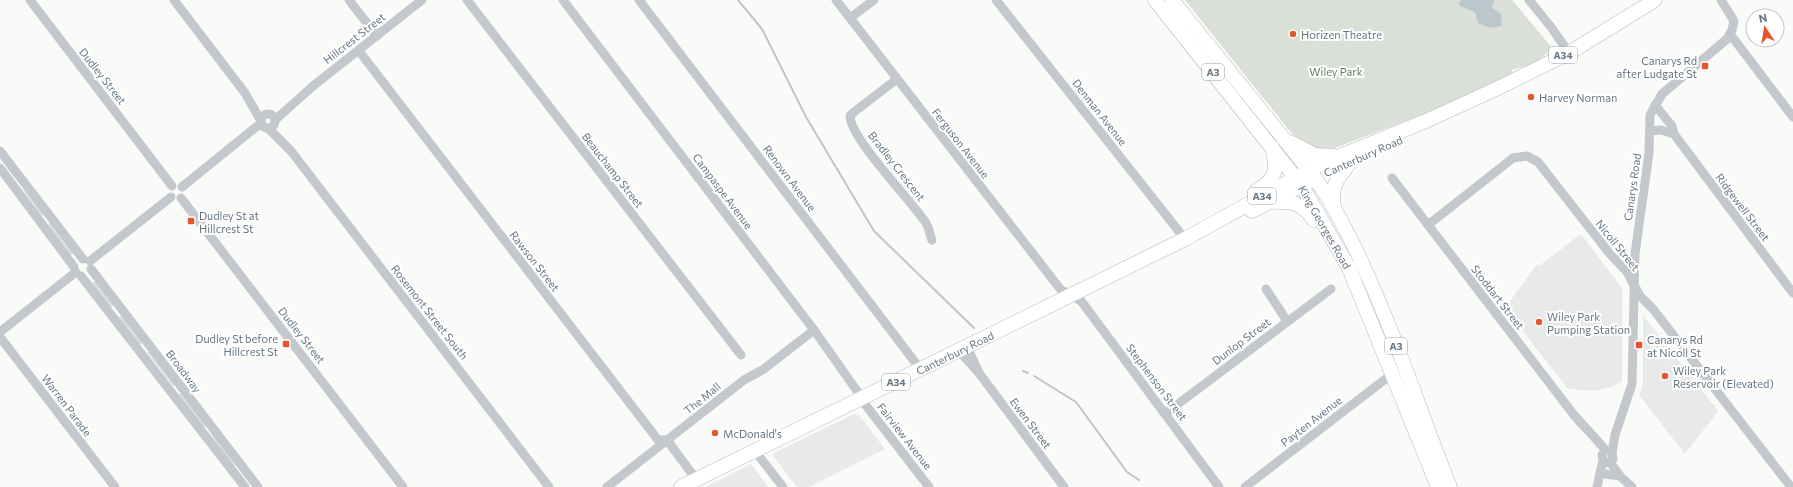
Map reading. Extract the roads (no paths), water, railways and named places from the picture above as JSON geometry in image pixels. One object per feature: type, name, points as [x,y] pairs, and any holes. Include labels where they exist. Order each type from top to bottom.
[{"type":"highway","name":"King Georges Road","points":[[1155,0],[1277,141],[1312,174],[1334,209],[1371,282],[1450,487]]},
{"type":"highway","name":"King Georges Road","points":[[1172,0],[1277,141],[1349,268],[1438,487]]},
{"type":"highway","name":"Canterbury Road","points":[[681,487],[1185,239],[1312,174],[1339,156],[1426,121],[1496,89],[1569,52],[1656,0]]},
{"type":"highway","name":"Canterbury Road","points":[[1312,174],[1352,159],[1458,114],[1496,89]]},
{"type":"highway","points":[[1228,216],[1254,192],[1270,181],[1275,173],[1277,141],[1315,155],[1339,156]]},
{"type":"highway","points":[[1334,209],[1333,187],[1336,180],[1352,159]]},
{"type":"highway","name":"Canterbury Road","points":[[1228,216],[1246,214],[1271,202],[1299,181]]},
{"type":"highway","points":[[1271,202],[1287,201],[1302,205],[1336,246]]},
{"type":"street","name":"Dudley Street","points":[[30,0],[172,186]]},
{"type":"street","name":"Rosemont Street South","points":[[174,0],[549,487]]},
{"type":"street","points":[[349,0],[377,36]]},
{"type":"street","name":"Hillcrest Street","points":[[182,187],[359,51],[422,0]]},
{"type":"street","name":"Beauchamp Street","points":[[467,0],[741,355]]},
{"type":"street","name":"Campaspe Avenue","points":[[563,0],[814,330],[862,399]]},
{"type":"street","name":"Renown Avenue","points":[[640,0],[921,370]]},
{"type":"street","name":"Ferguson Avenue","points":[[836,0],[1061,290],[1072,295]]},
{"type":"street","points":[[850,18],[874,0]]},
{"type":"street","name":"Denman Avenue","points":[[996,0],[1185,239]]},
{"type":"street","points":[[1529,0],[1569,52]]},
{"type":"street","points":[[1655,105],[1662,94],[1727,39],[1734,20],[1721,0]]},
{"type":"street","points":[[1730,34],[1793,117]]},
{"type":"street","name":"Rawson Street","points":[[359,51],[652,433],[658,440],[667,440],[696,479]]},
{"type":"street","name":"Bradley Crescent","points":[[897,79],[854,112],[850,116],[850,121],[881,168],[894,181],[927,224],[932,240]]},
{"type":"street","name":"Canarys Road","points":[[1598,486],[1605,474],[1609,441],[1615,435],[1632,384],[1633,282],[1635,254],[1651,131],[1655,126],[1657,115],[1655,105]]},
{"type":"street","name":"Ridgewell Street","points":[[1655,105],[1672,126],[1674,134],[1793,293]]},
{"type":"street","points":[[1651,131],[1662,130],[1674,134]]},
{"type":"street","name":"Broadway","points":[[0,151],[88,263],[258,487]]},
{"type":"street","name":"Nicoll Street","points":[[1428,225],[1513,158],[1527,156],[1538,162],[1610,254],[1627,272],[1640,296],[1653,309],[1791,487]]},
{"type":"street","name":"Broadway","points":[[0,168],[77,272],[245,487]]},
{"type":"street","name":"Stoddart Street","points":[[1392,178],[1586,430],[1597,439],[1620,476],[1630,485]]},
{"type":"street","points":[[178,185],[182,187],[184,193],[181,198],[177,200],[171,197],[169,192],[172,186],[178,185]]},
{"type":"street","points":[[0,332],[77,272],[87,273],[88,263],[171,197]]},
{"type":"street","name":"Dudley Street","points":[[181,198],[403,487]]},
{"type":"street","points":[[77,272],[78,261],[88,263]]},
{"type":"street","points":[[1266,289],[1287,321]]},
{"type":"street","name":"Dunlop Street","points":[[1166,414],[1331,289]]},
{"type":"street","name":"Stephenson Street","points":[[1072,295],[1082,302],[1219,487]]},
{"type":"street","name":"The Mall","points":[[607,487],[744,380],[764,370],[814,330]]},
{"type":"street","name":"Warren Parade","points":[[0,337],[115,487]]},
{"type":"street","name":"Ewen Street","points":[[963,349],[973,368],[979,373],[1064,487]]},
{"type":"street","name":"Payten Avenue","points":[[1245,487],[1392,374]]},
{"type":"street","name":"Fairview Avenue","points":[[862,399],[929,487]]},
{"type":"street","name":"Stoddart Street","points":[[1586,430],[1590,439],[1627,476],[1630,485]]},
{"type":"street","points":[[1597,439],[1605,440],[1615,435]]},
{"type":"street","points":[[755,450],[783,487]]},
{"type":"street","name":"Canarys Road","points":[[1598,486],[1599,475],[1608,457]]},
{"type":"street","points":[[1605,474],[1620,476]]},
{"type":"waterway","points":[[738,0],[762,29],[806,117],[874,231],[974,328]]},
{"type":"waterway","points":[[1023,371],[1028,373]]},
{"type":"waterway","points":[[1034,376],[1076,402],[1127,472],[1139,480]]},
{"type":"place","name":"Horizen Theatre","points":[[1293,34]]},
{"type":"place","name":"Canarys Rd after Ludgate St","points":[[1705,66]]},
{"type":"place","name":"Harvey Norman","points":[[1531,97]]},
{"type":"place","name":"Dudley St at Hillcrest St","points":[[191,221]]},
{"type":"place","name":"Wiley Park Pumping Station","points":[[1539,322]]},
{"type":"place","name":"Dudley St before Hillcrest St","points":[[286,344]]},
{"type":"place","name":"Canarys Rd at Nicoll St","points":[[1639,345]]},
{"type":"place","name":"Wiley Park Reservoir (Elevated)","points":[[1665,376]]},
{"type":"place","name":"McDonald's","points":[[715,433]]},
{"type":"park label","name":"Wiley Park","points":[[1336,71]]}]
